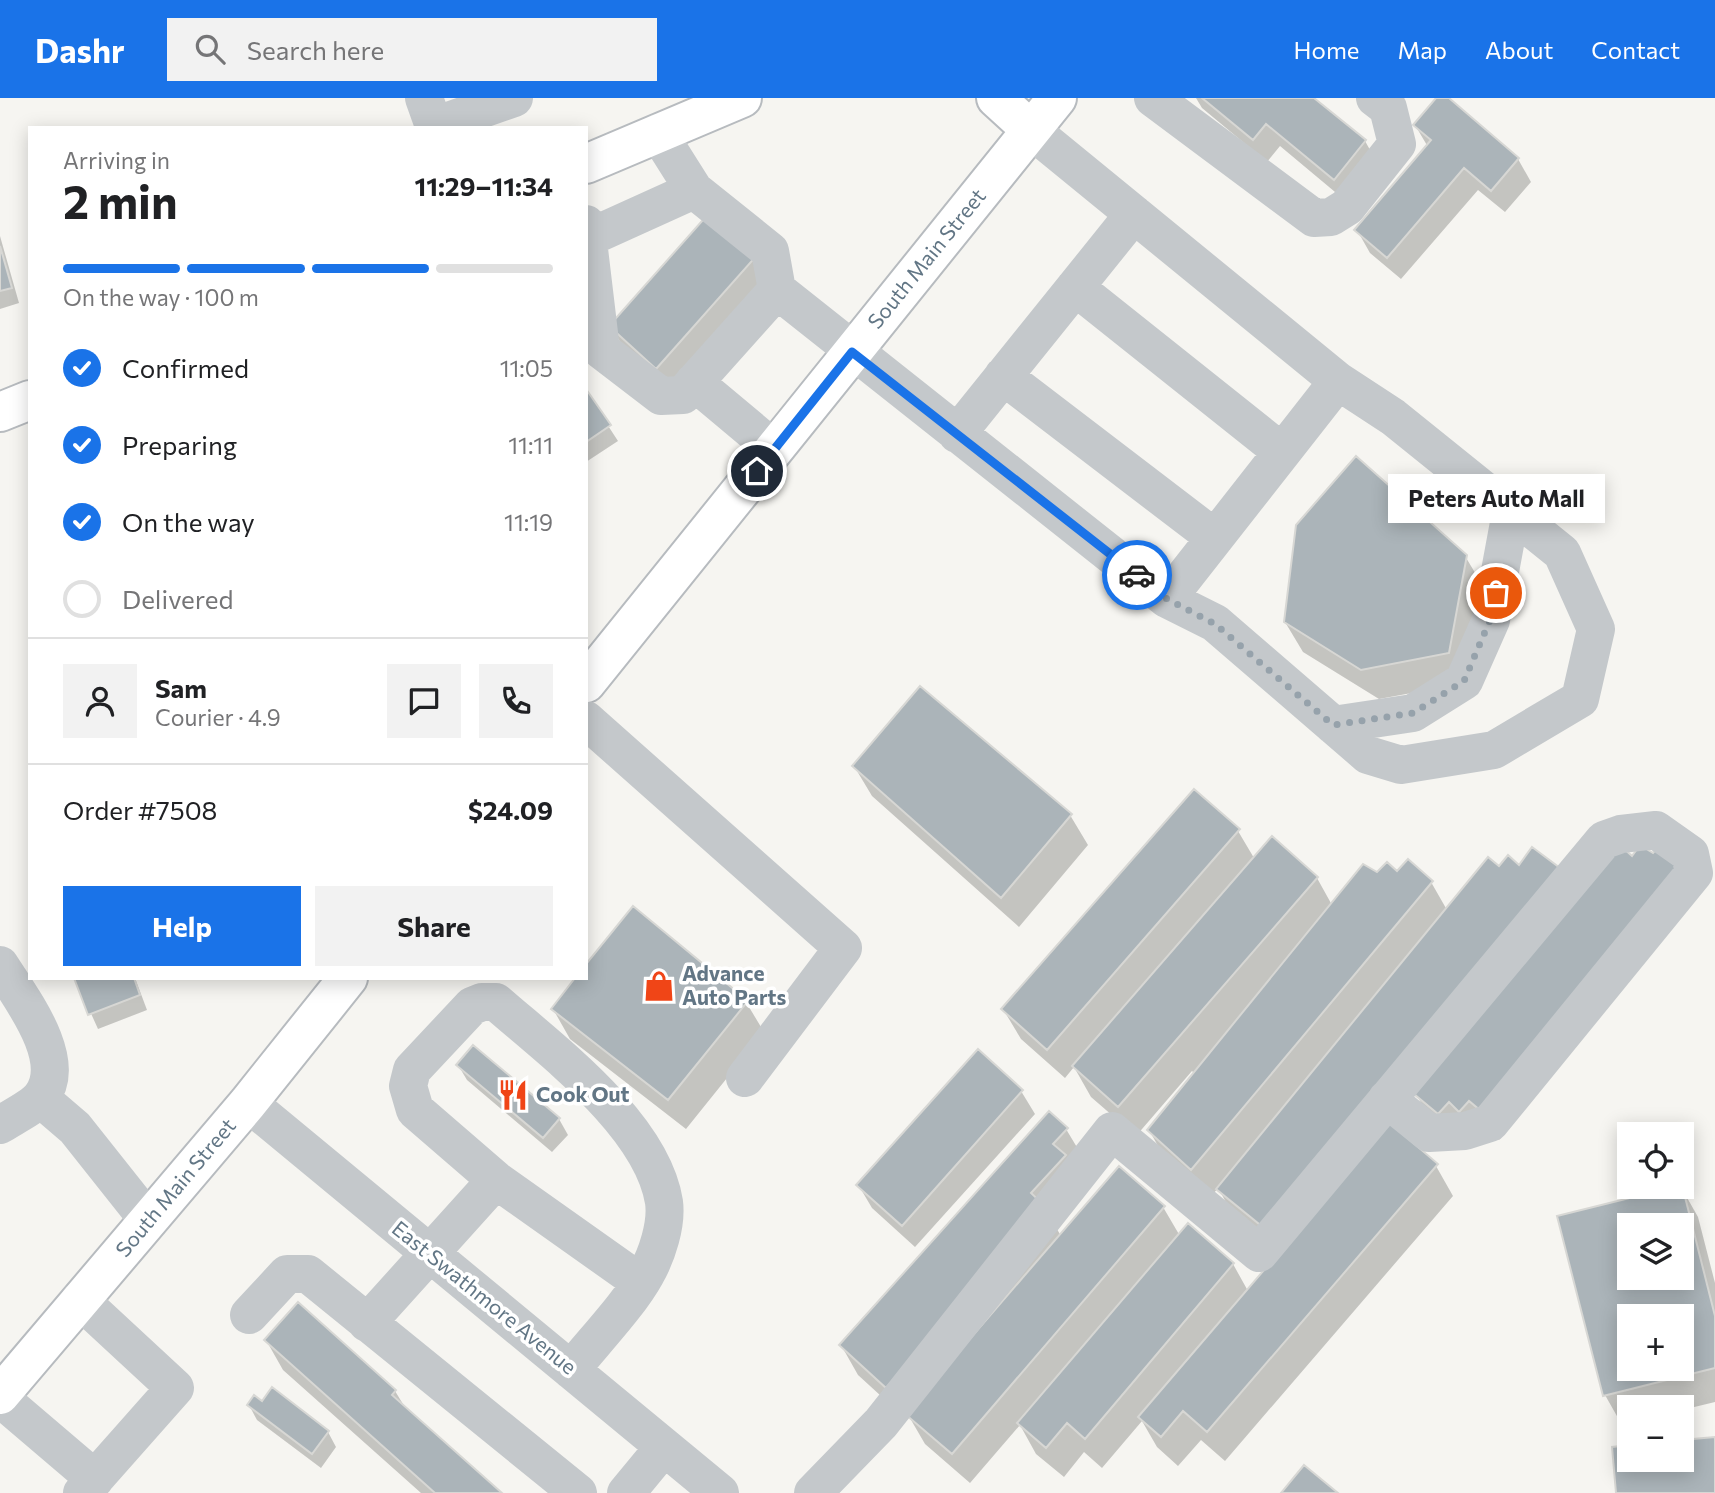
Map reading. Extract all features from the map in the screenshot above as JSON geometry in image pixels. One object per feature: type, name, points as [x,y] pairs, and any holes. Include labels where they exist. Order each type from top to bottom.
[{"type":"main road","points":[[588,163],[742,98]]},
{"type":"main road","points":[[996,98],[1031,130]]},
{"type":"main road","name":"South Main Street","points":[[588,680],[1057,98]]},
{"type":"main road","points":[[0,412],[28,401]]},
{"type":"main road","name":"South Main Street","points":[[0,1396],[247,1103],[346,980]]},
{"type":"street","points":[[424,98],[434,126],[514,98]]},
{"type":"street","points":[[1153,98],[1314,218],[1331,217],[1347,207],[1397,144],[1388,108],[1375,98]]},
{"type":"street","points":[[658,133],[694,190],[770,251],[777,290],[1167,599],[1215,624],[1368,755],[1401,765],[1494,750],[1580,699],[1596,629],[1562,553],[1392,417],[1338,381],[1031,130]]},
{"type":"street","points":[[588,231],[694,190]]},
{"type":"street","points":[[957,434],[1134,214]]},
{"type":"street","points":[[588,240],[601,350],[661,396],[683,396],[777,290]]},
{"type":"street","points":[[1075,287],[1282,452]]},
{"type":"street","points":[[1003,376],[1215,538]]},
{"type":"street","points":[[1167,599],[1338,381]]},
{"type":"street","points":[[694,382],[774,449]]},
{"type":"street","points":[[1333,725],[1413,713],[1464,681],[1490,620],[1511,512]]},
{"type":"street","points":[[588,722],[843,948],[745,1078]]},
{"type":"street","points":[[813,1493],[881,1423],[1112,1131],[1259,1253],[1604,840],[1621,834],[1656,831],[1690,854],[1694,873],[1490,1123],[1465,1130],[1429,1133],[1387,1100]]},
{"type":"street","points":[[0,965],[40,1029],[51,1074],[40,1098],[0,1125]]},
{"type":"street","points":[[571,1370],[640,1282],[659,1244],[665,1205],[657,1177],[631,1133],[599,1092],[496,1002],[482,1002],[472,1006],[412,1070],[408,1086],[415,1110],[496,1180],[640,1282]]},
{"type":"street","points":[[40,1098],[75,1128],[148,1220]]},
{"type":"street","name":"East Swathmore Avenue","points":[[247,1103],[720,1493]]},
{"type":"street","points":[[367,1323],[496,1180]]},
{"type":"street","points":[[249,1315],[287,1274],[308,1274],[578,1493]]},
{"type":"street","points":[[0,1396],[89,1486],[175,1388],[80,1300]]},
{"type":"street","points":[[626,1493],[664,1447]]},
{"type":"building","points":[[1202,98],[1314,98],[1366,140],[1334,180],[1266,124],[1253,140]]},
{"type":"building","points":[[1436,98],[1449,98],[1519,158],[1491,191],[1464,168],[1387,258],[1354,230],[1431,140],[1413,125]]},
{"type":"building","points":[[710,212],[758,254],[656,369],[609,326]]},
{"type":"building","points":[[0,246],[12,288],[0,291]]},
{"type":"building","points":[[588,392],[611,425],[588,441]]},
{"type":"building","points":[[1356,456],[1467,555],[1449,653],[1361,670],[1284,622],[1296,525]]},
{"type":"building","points":[[920,686],[1072,814],[1001,898],[852,766]]},
{"type":"building","points":[[1194,789],[1240,829],[1047,1050],[1001,1009]]},
{"type":"building","points":[[1272,836],[1318,877],[1118,1107],[1072,1066]]},
{"type":"building","points":[[1640,845],[1653,853],[1658,847],[1679,867],[1481,1111],[1469,1101],[1459,1112],[1449,1102],[1438,1114],[1414,1094],[1621,846],[1632,856]]},
{"type":"building","points":[[1532,847],[1560,868],[1264,1228],[1216,1189],[1488,857],[1499,866],[1508,855],[1519,865]]},
{"type":"building","points":[[1408,859],[1433,881],[1191,1170],[1147,1130],[1363,864],[1377,872],[1387,862],[1397,871]]},
{"type":"building","points":[[633,906],[748,1001],[668,1100],[551,1009],[573,980],[588,980],[588,962]]},
{"type":"building","points":[[75,980],[135,980],[140,995],[88,1015]]},
{"type":"building","points":[[473,1045],[560,1118],[543,1138],[456,1065]]},
{"type":"building","points":[[978,1049],[1023,1090],[902,1226],[856,1185]]},
{"type":"building","points":[[1049,1111],[1068,1128],[1053,1144],[1066,1155],[1031,1193],[1047,1208],[886,1388],[839,1345]]},
{"type":"building","points":[[1390,1123],[1438,1164],[1207,1432],[1183,1411],[1161,1437],[1138,1417]]},
{"type":"building","points":[[1119,1166],[1165,1206],[952,1454],[905,1414]]},
{"type":"building","points":[[1626,1199],[1686,1199],[1689,1213],[1617,1213],[1617,1290],[1694,1290],[1694,1233],[1715,1316],[1715,1368],[1694,1373],[1694,1304],[1617,1304],[1617,1381],[1663,1381],[1603,1396],[1557,1216]]},
{"type":"building","points":[[1188,1223],[1234,1263],[1085,1439],[1067,1423],[1046,1448],[1017,1423]]},
{"type":"building","points":[[298,1302],[396,1390],[392,1395],[502,1493],[435,1493],[264,1340]]},
{"type":"building","points":[[272,1387],[329,1431],[312,1454],[247,1405],[254,1395],[262,1401]]},
{"type":"building","points":[[1715,1437],[1715,1493],[1616,1493],[1612,1447],[1617,1446],[1617,1472],[1694,1472],[1694,1439]]},
{"type":"building","points":[[1304,1465],[1338,1493],[1281,1493]]},
{"type":"way so far","points":[[1137,575],[1167,599],[1215,624],[1333,725],[1413,713],[1464,681],[1490,620],[1496,593]]},
{"type":"place","name":"Peters Auto Mall","points":[[1496,593]]},
{"type":"place","name":"Advance Auto Parts","points":[[659,986]]},
{"type":"place","name":"Cook Out","points":[[513,1095]]},
{"type":"route","points":[[757,471],[852,352],[1137,575]]}]
